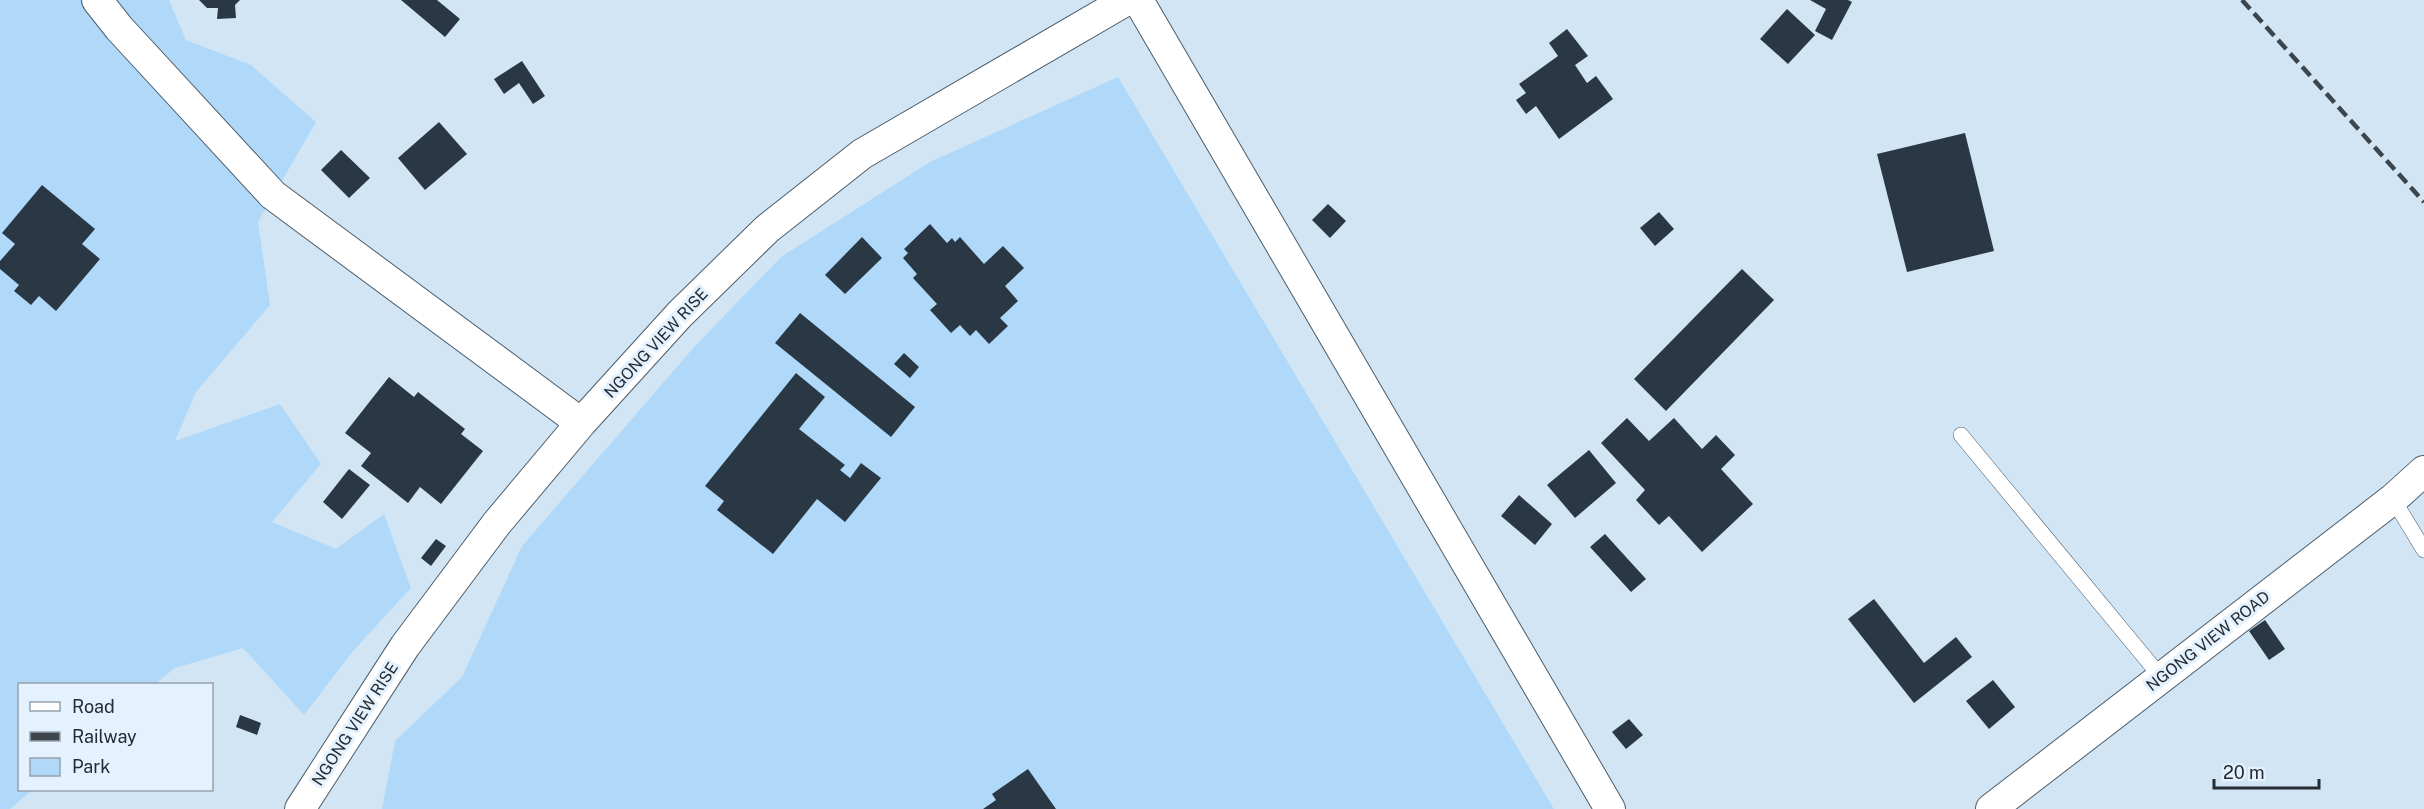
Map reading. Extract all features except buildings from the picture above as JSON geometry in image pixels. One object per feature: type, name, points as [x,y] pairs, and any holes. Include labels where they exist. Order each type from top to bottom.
[{"type":"street","points":[[98,0],[119,28],[273,195],[581,423]]},
{"type":"street","name":"NGONG VIEW RISE","points":[[300,809],[405,646],[497,523],[581,423],[680,314],[767,229],[862,154],[1127,0]]},
{"type":"street","points":[[1138,0],[1610,809]]},
{"type":"street","name":"NGONG VIEW ROAD","points":[[1991,809],[2393,499],[2424,471]]},
{"type":"lane","points":[[1961,435],[2161,677]]},
{"type":"lane","points":[[2393,499],[2424,550]]},
{"type":"green space","points":[[0,0],[169,0],[186,40],[251,65],[316,122],[258,222],[270,305],[196,392],[175,441],[280,404],[321,464],[272,522],[336,549],[384,514],[411,588],[353,651],[304,715],[243,648],[175,668],[156,683],[18,683],[18,791],[31,791],[10,809],[0,809]]},
{"type":"green space","points":[[1118,77],[1554,809],[382,809],[395,741],[462,677],[522,546],[695,346],[781,257],[930,162]]},
{"type":"railway","points":[[2242,0],[2424,202]]}]
